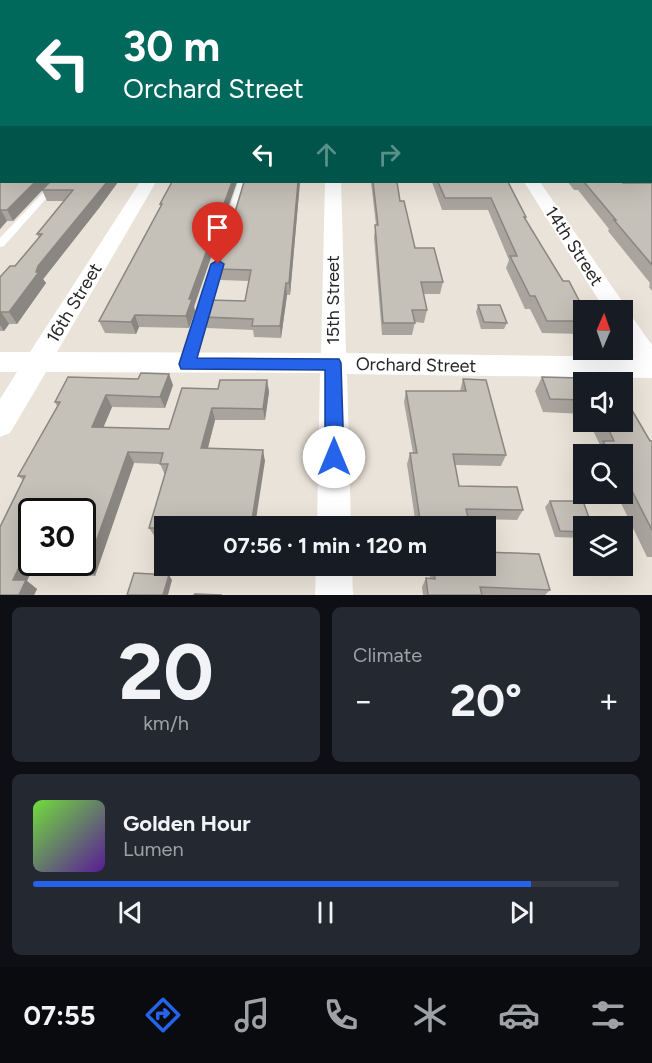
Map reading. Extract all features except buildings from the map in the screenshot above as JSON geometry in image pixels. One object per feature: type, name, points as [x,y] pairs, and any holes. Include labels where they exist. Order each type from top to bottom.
[{"type":"street","name":"16th Street","points":[[0,424],[147,183]]},
{"type":"street","name":"15th Street","points":[[333,183],[334,516]]},
{"type":"street","name":"14th Street","points":[[533,183],[609,300]]},
{"type":"street","points":[[633,337],[652,366]]},
{"type":"street","name":"Orchard Street","points":[[0,362],[652,366]]},
{"type":"street","points":[[334,576],[334,595]]},
{"type":"lane","points":[[0,244],[56,183]]},
{"type":"lane","points":[[187,364],[242,183]]},
{"type":"route","points":[[218,264],[187,364],[333,363],[334,457]]}]
